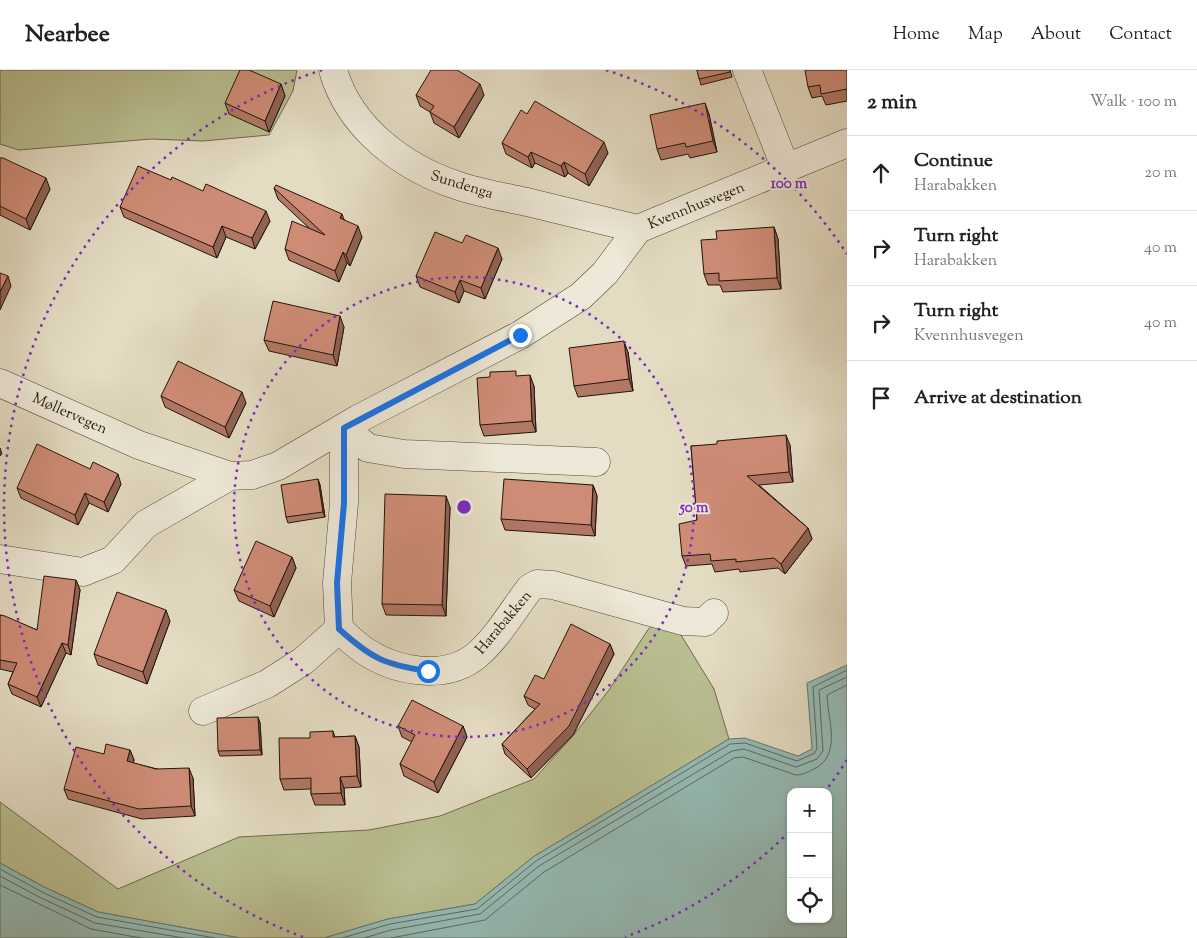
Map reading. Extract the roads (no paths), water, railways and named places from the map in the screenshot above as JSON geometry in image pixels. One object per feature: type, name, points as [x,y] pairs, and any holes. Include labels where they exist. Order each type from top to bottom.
[{"type":"street","name":"Sundenga","points":[[333,70],[348,102],[362,124],[403,160],[428,174],[459,186],[638,228]]},
{"type":"street","points":[[747,70],[786,169]]},
{"type":"street","name":"Kvennhusvegen","points":[[139,445],[230,476],[252,474],[278,466],[344,428],[520,335],[581,296],[605,273],[638,228],[847,143]]},
{"type":"street","name":"Møllervegen","points":[[0,383],[139,445]]},
{"type":"street","points":[[344,428],[368,448],[404,454],[482,459],[596,462]]},
{"type":"street","points":[[203,711],[267,684],[303,662],[339,629],[337,583],[344,503],[344,428]]},
{"type":"street","points":[[0,559],[83,572],[113,560],[146,524],[230,476]]},
{"type":"street","name":"Harabakken","points":[[339,629],[362,650],[394,666],[428,671],[464,663],[476,656],[488,644],[530,588],[536,584],[553,585],[683,621],[705,622],[714,613]]},
{"type":"water","points":[[847,665],[847,938],[324,938],[388,919],[475,904],[533,857],[729,739],[745,738],[798,756],[812,749],[807,683]]},
{"type":"water","points":[[0,863],[44,887],[98,912],[240,938],[0,938]]}]
